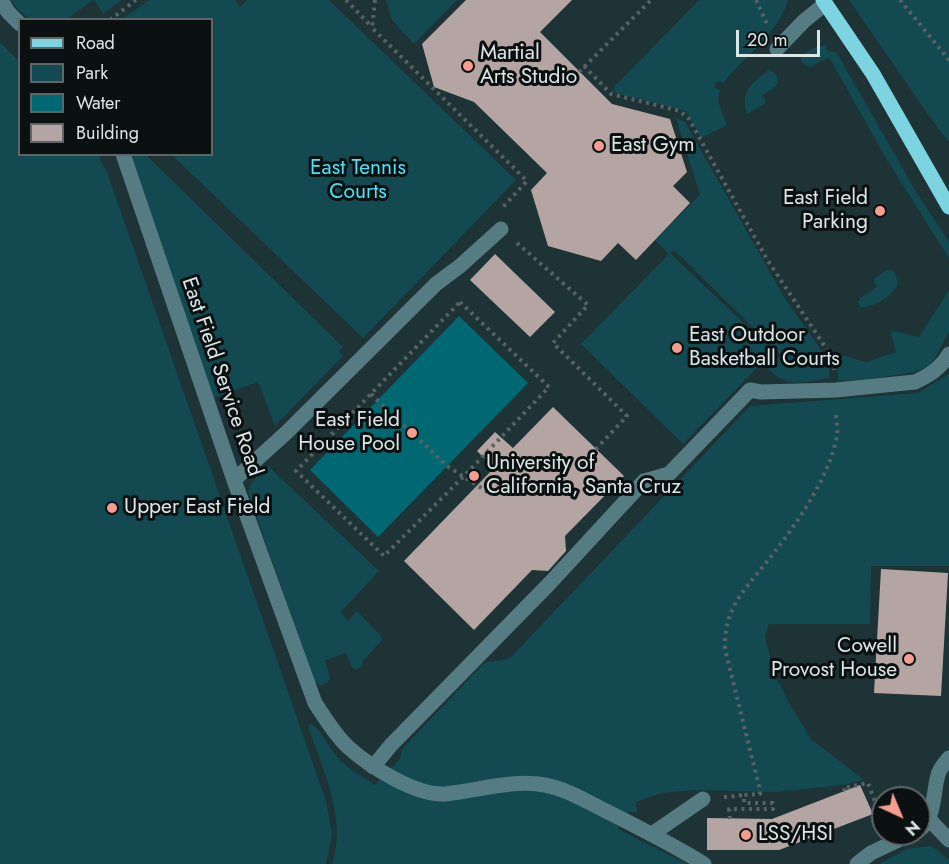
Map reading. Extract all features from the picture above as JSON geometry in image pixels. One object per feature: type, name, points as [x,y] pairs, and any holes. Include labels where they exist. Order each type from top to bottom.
[{"type":"main road","points":[[824,2],[873,74],[949,207]]},
{"type":"street","points":[[2,0],[8,12],[18,22]]},
{"type":"street","points":[[777,49],[824,2]]},
{"type":"street","name":"East Field Service Road","points":[[124,156],[234,480],[315,703],[347,746],[373,767],[420,790],[442,794],[523,783],[543,784],[563,789],[652,834],[704,864]]},
{"type":"street","points":[[234,480],[286,433],[436,284],[501,229]]},
{"type":"street","points":[[373,767],[391,745],[550,584],[644,481],[669,474],[750,390],[762,392],[836,390],[915,382],[942,366],[949,354]]},
{"type":"street","points":[[931,806],[938,772],[949,758]]},
{"type":"street","points":[[652,834],[703,799]]},
{"type":"street","points":[[931,829],[949,840]]},
{"type":"street","points":[[857,864],[886,846]]},
{"type":"path","points":[[113,18],[136,0]]},
{"type":"path","points":[[346,0],[527,181],[491,220],[588,305],[553,343],[627,416],[596,448]]},
{"type":"path","points":[[372,28],[375,0]]},
{"type":"path","points":[[579,72],[651,0]]},
{"type":"path","points":[[756,0],[766,20],[768,33],[777,49]]},
{"type":"path","points":[[900,0],[949,60]]},
{"type":"path","points":[[584,66],[611,94],[680,111],[689,118],[768,261],[834,360]]},
{"type":"path","points":[[460,302],[549,387],[384,556],[296,471],[371,394],[460,302]]},
{"type":"path","points":[[371,394],[447,466],[489,493]]},
{"type":"path","points":[[730,819],[729,809],[773,809],[773,803],[744,803],[744,795],[760,794],[760,790],[725,649],[724,630],[731,611],[743,591],[799,518],[824,474],[837,435],[836,402]]},
{"type":"path","points":[[845,791],[843,788],[868,783],[871,791]]},
{"type":"shaded area","name":"University of California, Santa Cruz","points":[[0,0],[949,0],[949,864],[0,864]]},
{"type":"green space","points":[[11,0],[93,0],[68,18],[28,18],[18,10]]},
{"type":"green space","points":[[94,0],[122,0],[103,14]]},
{"type":"green space","name":"East Tennis Courts","points":[[149,0],[235,0],[240,7],[247,0],[329,0],[516,180],[363,338],[173,156],[213,156],[213,18],[123,18]]},
{"type":"green space","points":[[386,0],[457,0],[414,44],[392,20]]},
{"type":"green space","points":[[699,0],[788,0],[777,24],[769,34],[723,83],[717,81],[714,87],[720,90],[718,101],[727,125],[701,138],[686,111],[613,92],[615,86]]},
{"type":"green space","points":[[849,0],[949,0],[949,142],[934,123]]},
{"type":"green space","name":"Upper East Field","points":[[0,42],[18,60],[18,156],[99,156],[107,172],[326,801],[332,834],[326,864],[0,864]]},
{"type":"green space","points":[[826,45],[827,50],[837,53],[915,190],[949,242],[949,258],[887,160],[829,57],[810,67],[802,63],[801,58],[806,52]]},
{"type":"green space","points":[[769,70],[776,74],[778,82],[775,87],[763,95],[766,103],[747,114],[746,93],[753,83]]},
{"type":"green space","points":[[676,118],[685,122],[784,297],[829,361],[829,378],[790,382],[776,375],[768,369],[781,355],[675,251],[670,253],[773,351],[683,444],[581,344],[669,254],[655,240],[700,195]]},
{"type":"green space","points":[[129,156],[147,156],[343,347],[339,351],[343,356],[275,426],[258,382],[214,398]]},
{"type":"green space","points":[[887,270],[894,271],[898,283],[891,294],[870,306],[860,307],[858,302],[860,298],[877,287],[874,282],[875,278]]},
{"type":"green space","points":[[949,290],[949,332],[931,365],[915,372],[838,381],[838,360],[833,353],[866,362],[896,352],[891,334],[893,331],[919,337]]},
{"type":"green space","points":[[949,374],[949,566],[871,566],[870,624],[769,624],[765,637],[774,672],[789,703],[811,739],[864,780],[842,785],[776,792],[694,790],[662,793],[636,802],[637,812],[623,813],[618,829],[687,864],[332,864],[337,829],[335,812],[326,777],[308,726],[311,724],[319,731],[344,764],[375,785],[400,759],[402,749],[484,663],[511,657],[750,406],[918,393]]},
{"type":"green space","points":[[268,466],[379,571],[341,612],[348,621],[357,611],[381,636],[382,640],[363,661],[361,667],[355,670],[346,653],[325,660],[330,678],[321,686],[314,681],[249,495],[252,482]]},
{"type":"green space","points":[[930,846],[949,860],[949,864],[879,864],[907,849]]},
{"type":"water","name":"East Field House Pool","points":[[459,316],[528,383],[378,537],[310,470]]},
{"type":"building","name":"East Gym","points":[[466,0],[572,0],[540,32],[612,104],[670,119],[687,172],[673,186],[690,203],[636,260],[618,243],[601,261],[548,246],[531,190],[547,173],[474,102],[434,87],[422,44]]},
{"type":"building","points":[[495,254],[555,312],[530,337],[470,280]]},
{"type":"building","points":[[553,407],[624,476],[565,536],[566,551],[548,571],[532,570],[474,630],[404,561],[494,468],[477,451],[495,432],[513,448]]},
{"type":"building","name":"Cowell Provost House","points":[[881,569],[948,573],[941,696],[874,693]]},
{"type":"building","points":[[860,785],[871,810],[871,815],[779,850],[707,850],[707,818],[772,819]]},
{"type":"place","name":"Martial Arts Studio","points":[[468,66]]},
{"type":"place","name":"East Gym","points":[[599,146]]},
{"type":"place","name":"East Field Parking","points":[[880,211]]},
{"type":"place","name":"East Outdoor Basketball Courts","points":[[677,348]]},
{"type":"place","name":"East Field House Pool","points":[[412,433]]},
{"type":"place","name":"University of California, Santa Cruz","points":[[474,476]]},
{"type":"place","name":"Upper East Field","points":[[112,508]]},
{"type":"place","name":"Cowell Provost House","points":[[909,659]]},
{"type":"place","name":"LSS/HSI","points":[[746,835]]}]
